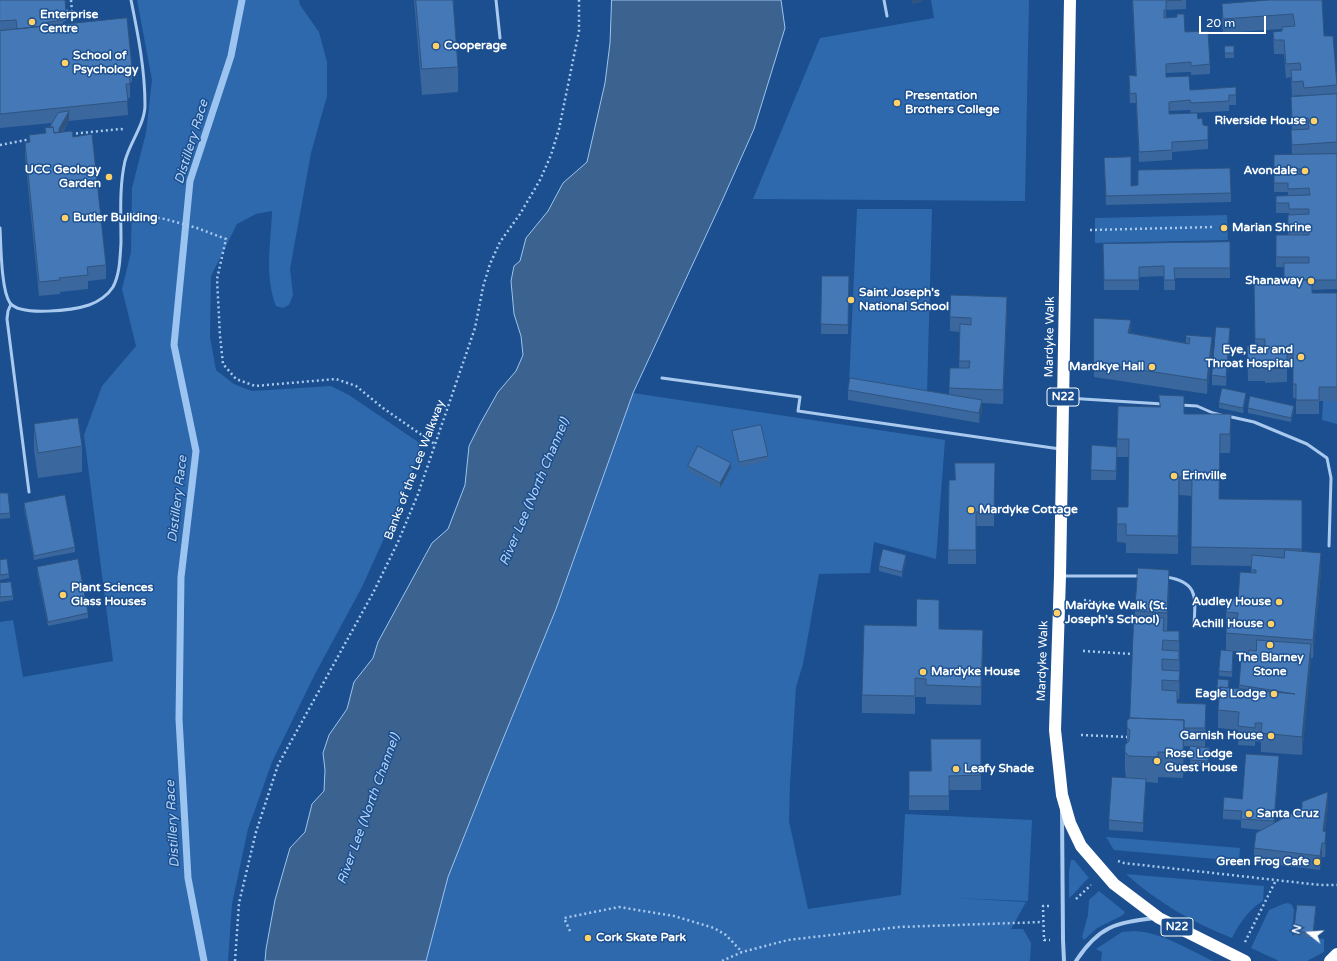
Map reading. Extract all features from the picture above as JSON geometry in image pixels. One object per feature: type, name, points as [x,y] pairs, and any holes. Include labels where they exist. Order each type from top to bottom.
[{"type":"highway","name":"Mardyke Walk","points":[[1070,0],[1060,576],[1054,730],[1062,794],[1070,823],[1081,846],[1114,884],[1159,918],[1240,959]]},
{"type":"highway","points":[[1330,961],[1337,954]]},
{"type":"street","name":"Mardyke Walk","points":[[1062,794],[1064,961]]},
{"type":"street","points":[[1076,961],[1085,947],[1105,929],[1122,923],[1159,918]]},
{"type":"lane","points":[[0,228],[4,284],[11,304],[20,309],[51,311],[81,307],[101,299],[112,288],[118,274],[122,212],[122,181],[125,161],[135,134],[144,119],[145,105],[140,44],[131,0]]},
{"type":"lane","points":[[496,0],[500,38]]},
{"type":"lane","points":[[884,0],[887,16]]},
{"type":"lane","points":[[11,304],[7,319],[29,492]]},
{"type":"lane","points":[[662,378],[800,397],[798,411],[1062,450]]},
{"type":"lane","points":[[1063,398],[1166,404]]},
{"type":"lane","points":[[1174,404],[1197,406],[1213,413],[1254,422],[1307,444],[1327,458],[1331,478],[1329,546]]},
{"type":"lane","points":[[1060,576],[1148,576]]},
{"type":"lane","points":[[1162,577],[1183,582],[1190,586],[1194,592],[1196,600],[1194,627]]},
{"type":"path","points":[[66,11],[72,11],[71,0]]},
{"type":"path","name":"Banks of the Lee Walkway","points":[[235,961],[239,903],[256,832],[278,765],[386,568],[418,494],[475,328],[483,287],[490,264],[500,242],[520,214],[540,180],[553,148],[559,129],[578,31],[579,0]]},
{"type":"path","points":[[68,134],[121,129],[135,134]]},
{"type":"path","points":[[0,145],[31,139]]},
{"type":"path","points":[[122,212],[164,219],[197,228],[226,239],[217,279],[220,336],[223,364],[236,379],[255,386],[336,379],[356,386],[383,408],[436,445]]},
{"type":"path","points":[[1090,230],[1213,227]]},
{"type":"path","points":[[1084,600],[1136,608]]},
{"type":"path","points":[[1082,651],[1133,654]]},
{"type":"path","points":[[1081,735],[1130,737]]},
{"type":"path","points":[[1114,863],[1116,861],[1320,885],[1337,884]]},
{"type":"path","points":[[1240,959],[1276,880]]},
{"type":"path","points":[[1074,901],[1093,884]]},
{"type":"path","points":[[1051,906],[1043,906],[1044,940],[1051,940]]},
{"type":"path","points":[[570,931],[564,918],[619,907],[674,916],[714,928],[726,934],[742,952]]},
{"type":"path","points":[[722,961],[742,952],[788,940],[899,927],[1043,922]]},
{"type":"shaded area","points":[[137,0],[299,0],[300,5],[319,32],[327,62],[327,96],[311,153],[290,269],[293,295],[289,305],[283,308],[276,306],[272,294],[269,271],[272,211],[256,214],[237,224],[211,276],[210,337],[216,370],[234,384],[252,391],[331,386],[349,395],[421,444],[406,490],[362,587],[315,674],[272,762],[248,829],[232,904],[228,961],[0,961],[0,622],[13,620],[23,677],[113,661],[84,435],[102,386],[136,346],[122,289],[131,252],[132,188],[146,133],[152,80]]},
{"type":"shaded area","name":"Presentation Brothers College","points":[[931,0],[1029,0],[1025,201],[753,199],[820,38],[934,18]]},
{"type":"shaded area","points":[[857,209],[932,209],[927,395],[849,384]]},
{"type":"shaded area","points":[[1227,215],[1228,240],[1095,243],[1095,218]]},
{"type":"shaded area","points":[[633,393],[945,440],[936,559],[874,542],[870,573],[819,574],[803,664],[796,687],[789,821],[808,909],[901,895],[905,814],[1032,820],[1028,901],[953,898],[1026,902],[1011,929],[1023,929],[1031,943],[1030,961],[426,961],[448,877],[556,609]]},
{"type":"shaded area","points":[[1323,401],[1337,401],[1337,424],[1322,420]]},
{"type":"shaded area","points":[[1106,837],[1240,848],[1239,861],[1114,850]]},
{"type":"shaded area","points":[[1071,860],[1074,860],[1089,878],[1069,898],[1069,871]]},
{"type":"shaded area","points":[[1126,874],[1264,886],[1263,901],[1253,908],[1245,917],[1232,938],[1189,919],[1150,894]]},
{"type":"shaded area","points":[[1099,891],[1125,912],[1123,915],[1097,928],[1084,940],[1082,937],[1088,915],[1089,900]]},
{"type":"shaded area","points":[[1288,903],[1292,905],[1294,910],[1292,935],[1324,939],[1324,952],[1307,961],[1279,961],[1251,948],[1269,910]]},
{"type":"shaded area","points":[[1133,931],[1154,934],[1184,946],[1213,961],[1101,961],[1102,952],[1096,949],[1122,932]]},
{"type":"water","name":"River Lee (North Channel)","points":[[612,0],[781,0],[785,28],[754,129],[633,393],[556,609],[448,877],[426,961],[265,961],[275,900],[290,848],[305,832],[312,804],[324,791],[325,770],[323,753],[329,735],[347,709],[354,682],[373,658],[378,642],[432,543],[448,529],[465,485],[469,446],[498,392],[516,371],[523,355],[521,336],[514,314],[511,281],[514,266],[520,261],[526,238],[548,211],[563,183],[587,162],[605,83],[610,43]]},
{"type":"building","name":"Enterprise Centre","points":[[0,0],[65,0],[66,12],[62,12],[63,20],[42,23],[42,26],[17,29],[16,20],[0,21]]},
{"type":"building","name":"Cooperage","points":[[416,0],[453,0],[458,67],[422,69]]},
{"type":"building","points":[[1133,0],[1182,0],[1166,1],[1164,18],[1177,17],[1177,14],[1184,14],[1185,32],[1208,31],[1210,64],[1191,66],[1191,62],[1166,64],[1166,77],[1189,76],[1190,90],[1236,87],[1236,95],[1229,95],[1229,101],[1191,103],[1190,100],[1169,102],[1169,114],[1197,113],[1198,119],[1202,118],[1203,125],[1208,126],[1208,140],[1172,142],[1172,150],[1139,152],[1136,93],[1130,94],[1129,75],[1136,76]]},
{"type":"building","points":[[1269,0],[1322,0],[1324,36],[1333,36],[1337,85],[1304,88],[1303,81],[1292,82],[1291,70],[1301,70],[1300,63],[1286,64],[1284,40],[1274,40],[1273,32],[1282,31],[1282,27],[1295,26],[1293,14],[1223,19],[1222,4]]},
{"type":"building","name":"School of Psychology","points":[[127,18],[132,68],[129,68],[130,84],[126,84],[128,101],[0,114],[0,31]]},
{"type":"building","points":[[1225,46],[1234,46],[1234,53],[1225,53]]},
{"type":"building","points":[[1337,94],[1337,142],[1292,145],[1291,130],[1309,129],[1308,118],[1292,119],[1291,97]]},
{"type":"building","points":[[69,111],[59,129],[59,132],[54,133],[53,127],[49,128],[58,113]]},
{"type":"building","name":"Butler Building","points":[[53,127],[54,133],[72,131],[73,137],[92,134],[106,265],[87,267],[88,275],[39,282],[25,143],[30,142],[29,135],[46,133],[45,128]]},
{"type":"building","points":[[1337,154],[1337,280],[1284,280],[1284,263],[1309,263],[1309,257],[1276,257],[1276,235],[1309,235],[1309,230],[1288,230],[1288,215],[1309,214],[1309,209],[1289,209],[1289,203],[1276,203],[1276,196],[1310,195],[1309,188],[1288,189],[1288,183],[1274,183],[1274,175],[1309,174],[1309,169],[1274,169],[1274,155]]},
{"type":"building","points":[[1131,157],[1131,186],[1138,185],[1138,170],[1230,168],[1231,193],[1106,196],[1104,158]]},
{"type":"building","points":[[1230,242],[1230,268],[1174,268],[1175,280],[1164,280],[1164,266],[1139,267],[1139,280],[1104,280],[1103,244]]},
{"type":"building","points":[[822,276],[849,276],[848,325],[821,324]]},
{"type":"building","name":"Eye, Ear and Throat Hospital","points":[[1312,280],[1312,293],[1337,293],[1337,387],[1319,387],[1319,400],[1296,400],[1296,384],[1293,384],[1293,354],[1287,354],[1287,368],[1265,369],[1265,366],[1248,367],[1247,346],[1265,346],[1265,339],[1255,339],[1254,281]]},
{"type":"building","points":[[951,295],[1007,297],[1003,390],[949,388],[950,368],[969,368],[970,361],[959,361],[960,324],[971,325],[971,318],[950,317]]},
{"type":"building","name":"Mardkye Hall","points":[[1094,318],[1131,320],[1128,333],[1189,344],[1190,338],[1186,338],[1186,335],[1212,337],[1207,380],[1094,363]]},
{"type":"building","points":[[1216,327],[1230,328],[1226,377],[1212,375]]},
{"type":"building","points":[[850,378],[982,400],[979,413],[848,390]]},
{"type":"building","points":[[1222,388],[1246,393],[1243,408],[1219,403]]},
{"type":"building","name":"Erinville","points":[[1159,395],[1184,396],[1184,414],[1231,414],[1230,434],[1220,434],[1219,499],[1302,500],[1302,549],[1191,547],[1192,477],[1179,477],[1178,536],[1126,535],[1126,524],[1117,524],[1117,507],[1128,507],[1129,439],[1117,439],[1118,406],[1160,407]]},
{"type":"building","points":[[1250,396],[1294,406],[1291,418],[1248,408]]},
{"type":"building","points":[[78,418],[82,446],[38,453],[34,424]]},
{"type":"building","points":[[761,425],[768,456],[739,462],[732,431]]},
{"type":"building","points":[[1092,445],[1117,447],[1116,471],[1091,470]]},
{"type":"building","points":[[698,446],[731,463],[720,483],[688,466]]},
{"type":"building","name":"Mardyke Cottage","points":[[955,463],[995,463],[994,512],[976,512],[976,550],[948,550],[949,480],[955,480]]},
{"type":"building","points":[[0,493],[8,493],[10,513],[0,514]]},
{"type":"building","name":"Plant Sciences Glass Houses","points":[[65,495],[75,547],[34,556],[24,503]]},
{"type":"building","points":[[883,549],[906,555],[902,572],[879,566]]},
{"type":"building","points":[[1285,550],[1321,553],[1313,640],[1226,633],[1227,620],[1237,621],[1238,613],[1226,612],[1227,598],[1238,599],[1240,572],[1256,573],[1256,570],[1251,570],[1252,555],[1284,558]]},
{"type":"building","points":[[7,559],[9,574],[0,575],[0,560]]},
{"type":"building","name":"Plant Sciences Glass Houses","points":[[78,559],[88,613],[48,622],[37,567]]},
{"type":"building","points":[[1138,568],[1169,570],[1167,613],[1135,611]]},
{"type":"building","points":[[11,582],[13,596],[0,597],[0,583]]},
{"type":"building","name":"Mardyke House","points":[[917,599],[939,600],[939,629],[983,630],[981,687],[926,685],[926,679],[915,678],[915,696],[862,695],[864,625],[916,626]]},
{"type":"building","points":[[1134,617],[1164,618],[1163,631],[1179,631],[1179,641],[1163,640],[1162,650],[1179,651],[1179,660],[1162,659],[1162,670],[1180,671],[1179,681],[1162,680],[1162,690],[1177,691],[1177,703],[1206,704],[1205,728],[1184,728],[1184,720],[1130,718]]},
{"type":"building","points":[[1257,640],[1311,644],[1302,737],[1261,733],[1262,723],[1255,723],[1255,728],[1238,726],[1239,712],[1218,710],[1220,687],[1295,694],[1239,685],[1241,660],[1248,660],[1249,650],[1256,651]]},
{"type":"building","points":[[1221,650],[1233,651],[1232,672],[1219,671]]},
{"type":"building","points":[[1218,679],[1229,680],[1228,688],[1220,687],[1220,689],[1217,689]]},
{"type":"building","points":[[1130,718],[1184,720],[1183,753],[1158,752],[1158,757],[1129,756],[1125,752],[1125,745],[1129,741],[1130,730],[1127,728],[1127,721]]},
{"type":"building","name":"Leafy Shade","points":[[931,739],[981,739],[981,775],[949,776],[949,796],[909,796],[909,771],[931,771]]},
{"type":"building","points":[[1190,746],[1210,748],[1208,761],[1190,760]]},
{"type":"building","points":[[1246,754],[1279,756],[1274,821],[1241,819],[1242,811],[1223,810],[1224,797],[1242,799]]},
{"type":"building","points":[[1112,777],[1146,779],[1143,823],[1109,820]]},
{"type":"building","points":[[1328,792],[1323,831],[1326,832],[1325,843],[1322,843],[1320,856],[1254,848],[1256,833],[1302,808],[1302,802]]},
{"type":"building","points":[[1297,905],[1316,906],[1313,933],[1294,931]]},
{"type":"waterway","name":"Distillery Race","points":[[204,961],[188,878],[179,719],[181,577],[196,451],[174,345],[190,181],[231,56],[242,0]]},
{"type":"place","name":"Enterprise Centre","points":[[32,22]]},
{"type":"place","name":"Cooperage","points":[[436,46]]},
{"type":"place","name":"School of Psychology","points":[[65,63]]},
{"type":"place","name":"Presentation Brothers College","points":[[897,103]]},
{"type":"place","name":"Riverside House","points":[[1314,121]]},
{"type":"place","name":"Avondale","points":[[1305,171]]},
{"type":"place","name":"UCC Geology Garden","points":[[109,177]]},
{"type":"place","name":"Butler Building","points":[[65,218]]},
{"type":"place","name":"Marian Shrine","points":[[1224,228]]},
{"type":"place","name":"Shanaway","points":[[1311,281]]},
{"type":"place","name":"Saint Joseph's National School","points":[[851,300]]},
{"type":"place","name":"Eye, Ear and Throat Hospital","points":[[1301,357]]},
{"type":"place","name":"Mardkye Hall","points":[[1152,367]]},
{"type":"place","name":"Erinville","points":[[1174,476]]},
{"type":"place","name":"Mardyke Cottage","points":[[971,510]]},
{"type":"place","name":"Plant Sciences Glass Houses","points":[[63,595]]},
{"type":"place","name":"Audley House","points":[[1279,602]]},
{"type":"place","name":"Mardyke Walk (St. Joseph's School)","points":[[1057,613]]},
{"type":"place","name":"Achill House","points":[[1271,624]]},
{"type":"place","name":"The Blarney Stone","points":[[1270,645]]},
{"type":"place","name":"Mardyke House","points":[[923,672]]},
{"type":"place","name":"Eagle Lodge","points":[[1274,694]]},
{"type":"place","name":"Garnish House","points":[[1271,736]]},
{"type":"place","name":"Rose Lodge Guest House","points":[[1157,761]]},
{"type":"place","name":"Leafy Shade","points":[[956,769]]},
{"type":"place","name":"Santa Cruz","points":[[1249,814]]},
{"type":"place","name":"Green Frog Cafe","points":[[1317,862]]},
{"type":"place","name":"Cork Skate Park","points":[[588,938]]}]
